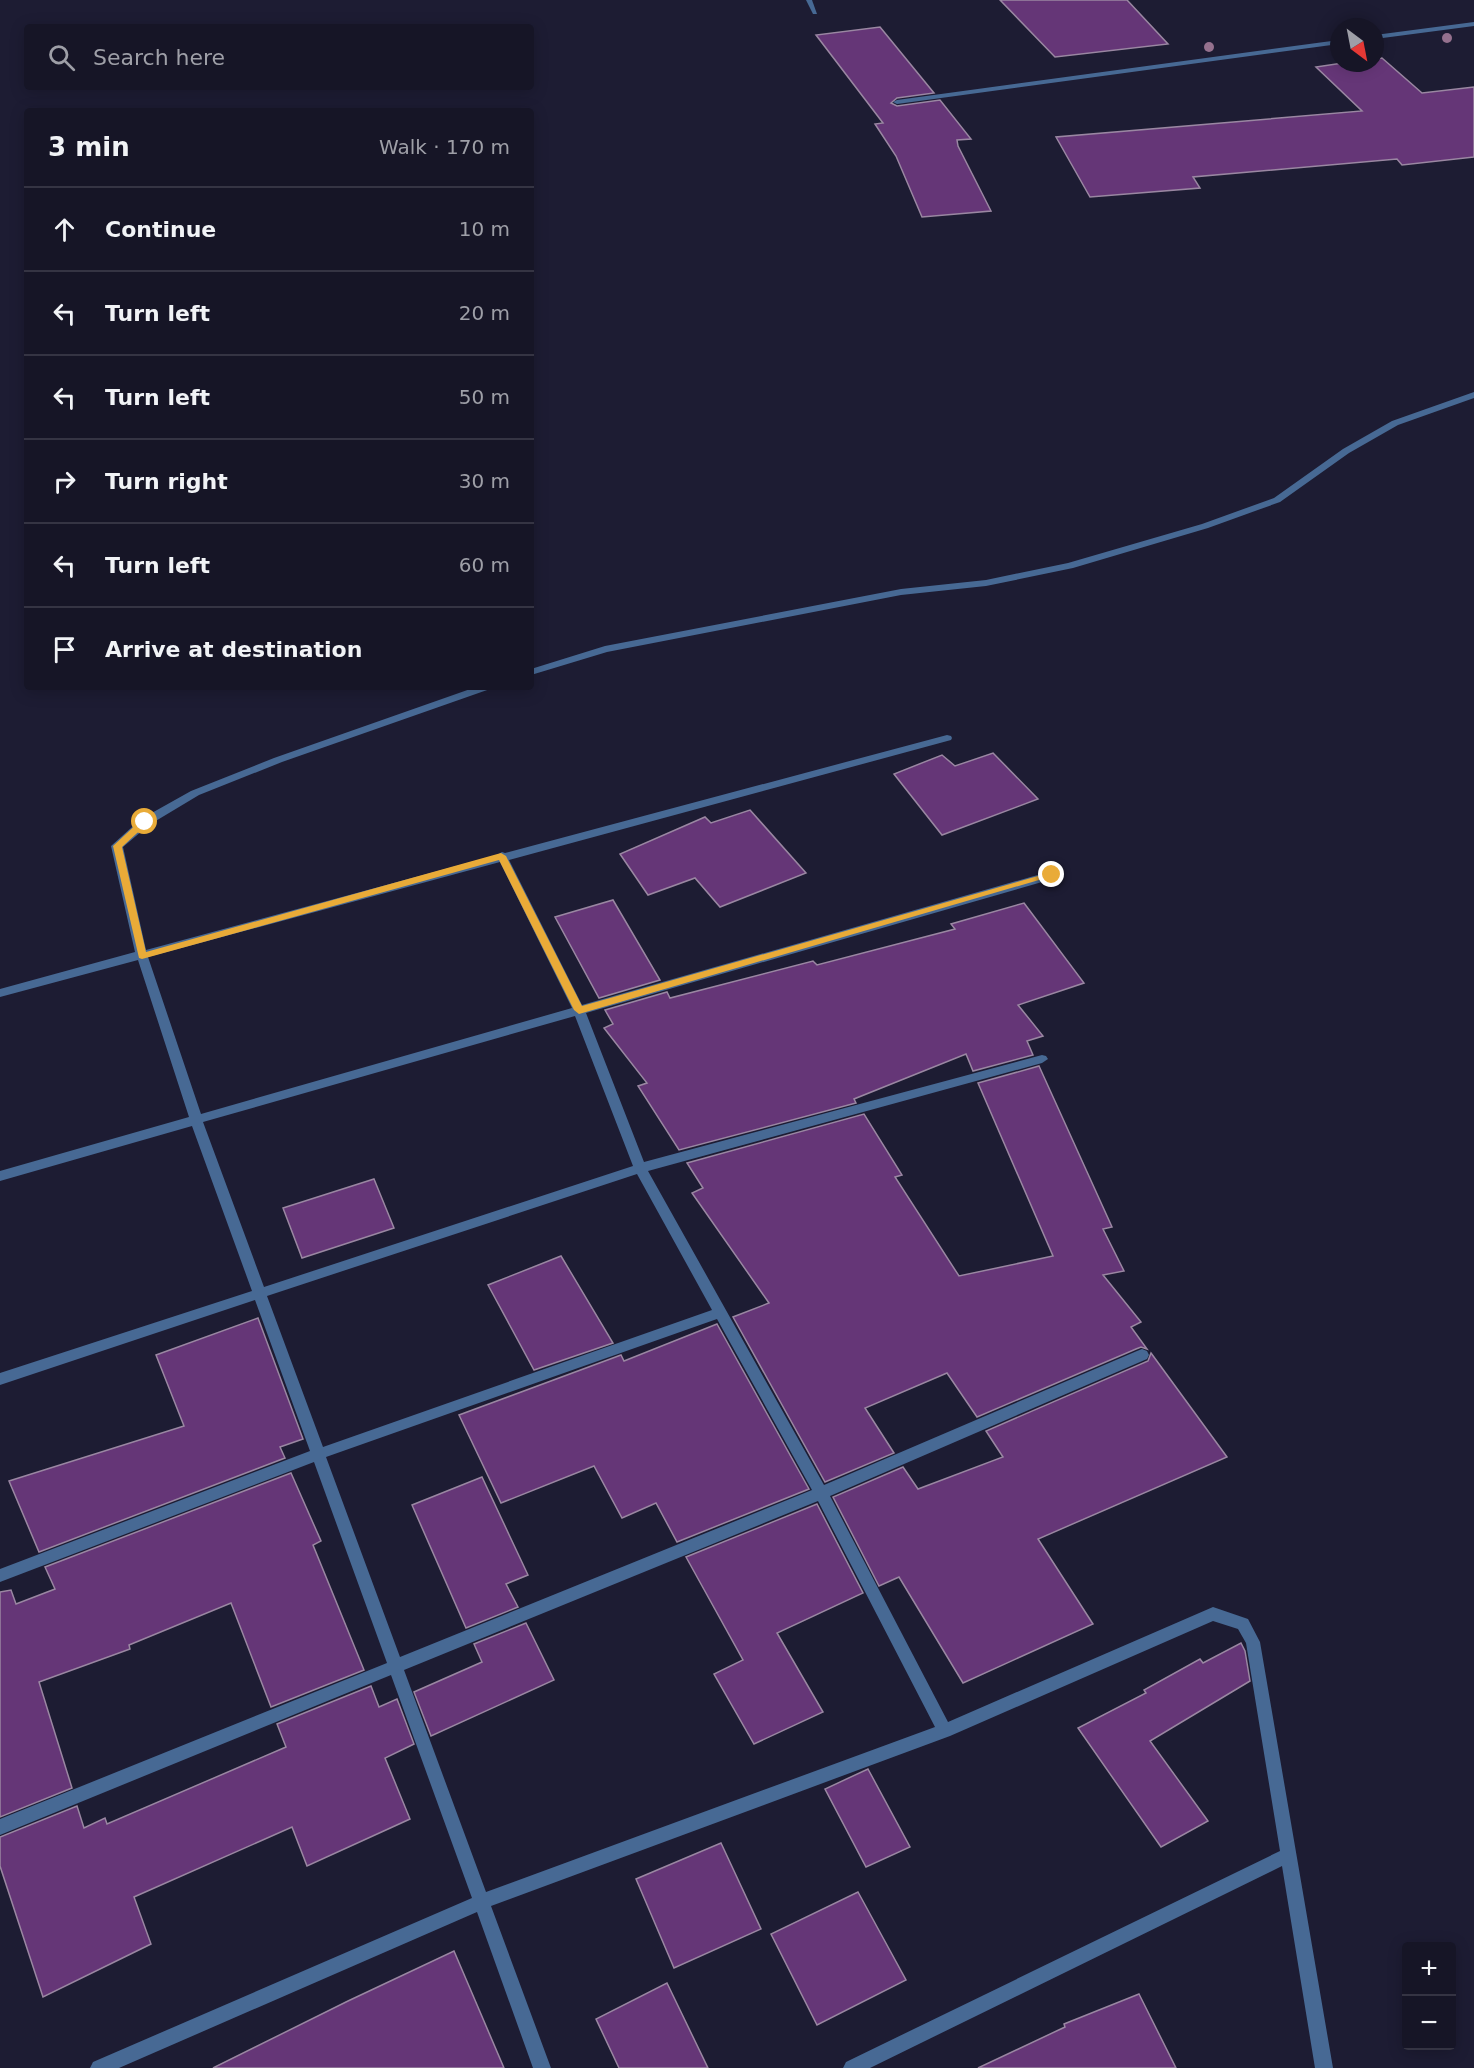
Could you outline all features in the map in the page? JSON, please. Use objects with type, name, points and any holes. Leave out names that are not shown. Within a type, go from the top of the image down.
[{"type":"street","points":[[809,0],[815,14]]},
{"type":"street","points":[[1384,36],[1474,24]]},
{"type":"street","points":[[897,102],[1330,43]]},
{"type":"street","points":[[534,671],[605,649],[901,592],[986,584],[1082,563],[1205,526],[1276,500],[1346,451],[1395,423],[1474,395]]},
{"type":"street","points":[[477,690],[267,764],[195,793],[145,822],[117,846],[142,956],[196,1119],[542,2068]]},
{"type":"street","points":[[0,993],[501,856],[948,738]]},
{"type":"street","points":[[501,856],[579,1010],[640,1168],[821,1493],[945,1731]]},
{"type":"street","points":[[0,1176],[1052,875]]},
{"type":"street","points":[[0,1379],[640,1168],[1042,1059]]},
{"type":"street","points":[[0,1576],[320,1454],[721,1312]]},
{"type":"street","points":[[0,1827],[821,1493],[1142,1355]]},
{"type":"street","points":[[99,2068],[480,1902],[945,1731],[1213,1614],[1243,1624],[1253,1642],[1324,2068]]},
{"type":"street","points":[[852,2068],[1288,1855]]},
{"type":"building","points":[[1000,0],[1127,0],[1168,44],[1055,57]]},
{"type":"building","points":[[880,27],[934,93],[897,98],[891,103],[897,106],[940,100],[971,139],[957,140],[958,146],[991,211],[922,217],[896,156],[875,124],[883,123],[816,35]]},
{"type":"building","points":[[1384,60],[1422,93],[1474,87],[1474,157],[1402,165],[1397,159],[1193,177],[1200,188],[1090,197],[1056,137],[1362,111],[1316,67],[1330,65],[1330,72],[1384,72]]},
{"type":"building","points":[[993,753],[1038,799],[942,835],[894,774],[942,755],[955,766]]},
{"type":"building","points":[[750,810],[806,873],[720,907],[695,878],[648,895],[620,854],[705,817],[711,823]]},
{"type":"building","points":[[613,900],[660,980],[599,998],[555,917]]},
{"type":"building","points":[[1024,903],[1084,983],[1018,1005],[1043,1036],[1027,1041],[1033,1055],[973,1071],[966,1054],[854,1099],[856,1103],[679,1150],[638,1086],[647,1083],[604,1028],[613,1024],[605,1010],[667,992],[670,998],[813,961],[817,965],[955,929],[951,924]]},
{"type":"building","points":[[1039,1066],[1112,1227],[1103,1229],[1124,1271],[1103,1275],[1141,1322],[1131,1327],[1147,1349],[1141,1347],[977,1417],[947,1373],[865,1408],[894,1453],[825,1482],[733,1317],[769,1303],[692,1193],[703,1188],[687,1163],[864,1114],[902,1175],[895,1177],[959,1276],[1053,1256],[978,1083]]},
{"type":"building","points":[[374,1179],[394,1228],[302,1258],[283,1208]]},
{"type":"building","points":[[561,1256],[613,1343],[534,1370],[488,1285]]},
{"type":"building","points":[[258,1318],[303,1439],[280,1447],[285,1458],[39,1552],[9,1481],[184,1426],[156,1355]]},
{"type":"building","points":[[717,1324],[809,1489],[677,1542],[656,1503],[622,1518],[594,1466],[501,1503],[459,1415],[621,1355],[624,1361]]},
{"type":"building","points":[[1151,1353],[1227,1457],[1038,1539],[1093,1624],[963,1683],[899,1577],[879,1586],[833,1497],[903,1467],[918,1489],[1003,1457],[986,1431],[1148,1361]]},
{"type":"building","points":[[291,1473],[321,1541],[313,1545],[364,1670],[271,1707],[231,1603],[129,1645],[130,1649],[39,1682],[72,1788],[0,1817],[0,1592],[11,1590],[16,1604],[55,1589],[45,1567]]},
{"type":"building","points":[[482,1477],[528,1575],[506,1584],[518,1607],[466,1628],[412,1505]]},
{"type":"building","points":[[817,1504],[863,1593],[777,1633],[823,1712],[754,1744],[714,1674],[743,1660],[686,1557]]},
{"type":"building","points":[[526,1623],[554,1680],[431,1736],[414,1692],[482,1662],[474,1644]]},
{"type":"building","points":[[1241,1643],[1245,1651],[1250,1681],[1150,1741],[1208,1821],[1161,1847],[1078,1728],[1146,1693],[1144,1690],[1200,1659],[1203,1663]]},
{"type":"building","points":[[371,1686],[379,1707],[397,1699],[414,1744],[385,1758],[410,1819],[307,1866],[292,1827],[134,1897],[151,1944],[43,1997],[0,1866],[0,1837],[77,1806],[84,1828],[105,1818],[107,1824],[286,1747],[277,1724]]},
{"type":"building","points":[[868,1769],[910,1847],[866,1867],[825,1789]]},
{"type":"building","points":[[721,1843],[761,1929],[674,1968],[636,1879]]},
{"type":"building","points":[[858,1892],[906,1980],[817,2025],[771,1934]]},
{"type":"building","points":[[454,1951],[504,2068],[213,2068],[348,2001]]},
{"type":"building","points":[[667,1983],[708,2068],[619,2068],[596,2019]]},
{"type":"building","points":[[1139,1994],[1176,2068],[978,2068],[1065,2027],[1064,2024]]},
{"type":"route","points":[[145,822],[117,846],[142,956],[501,856],[579,1010],[1052,875]]}]
